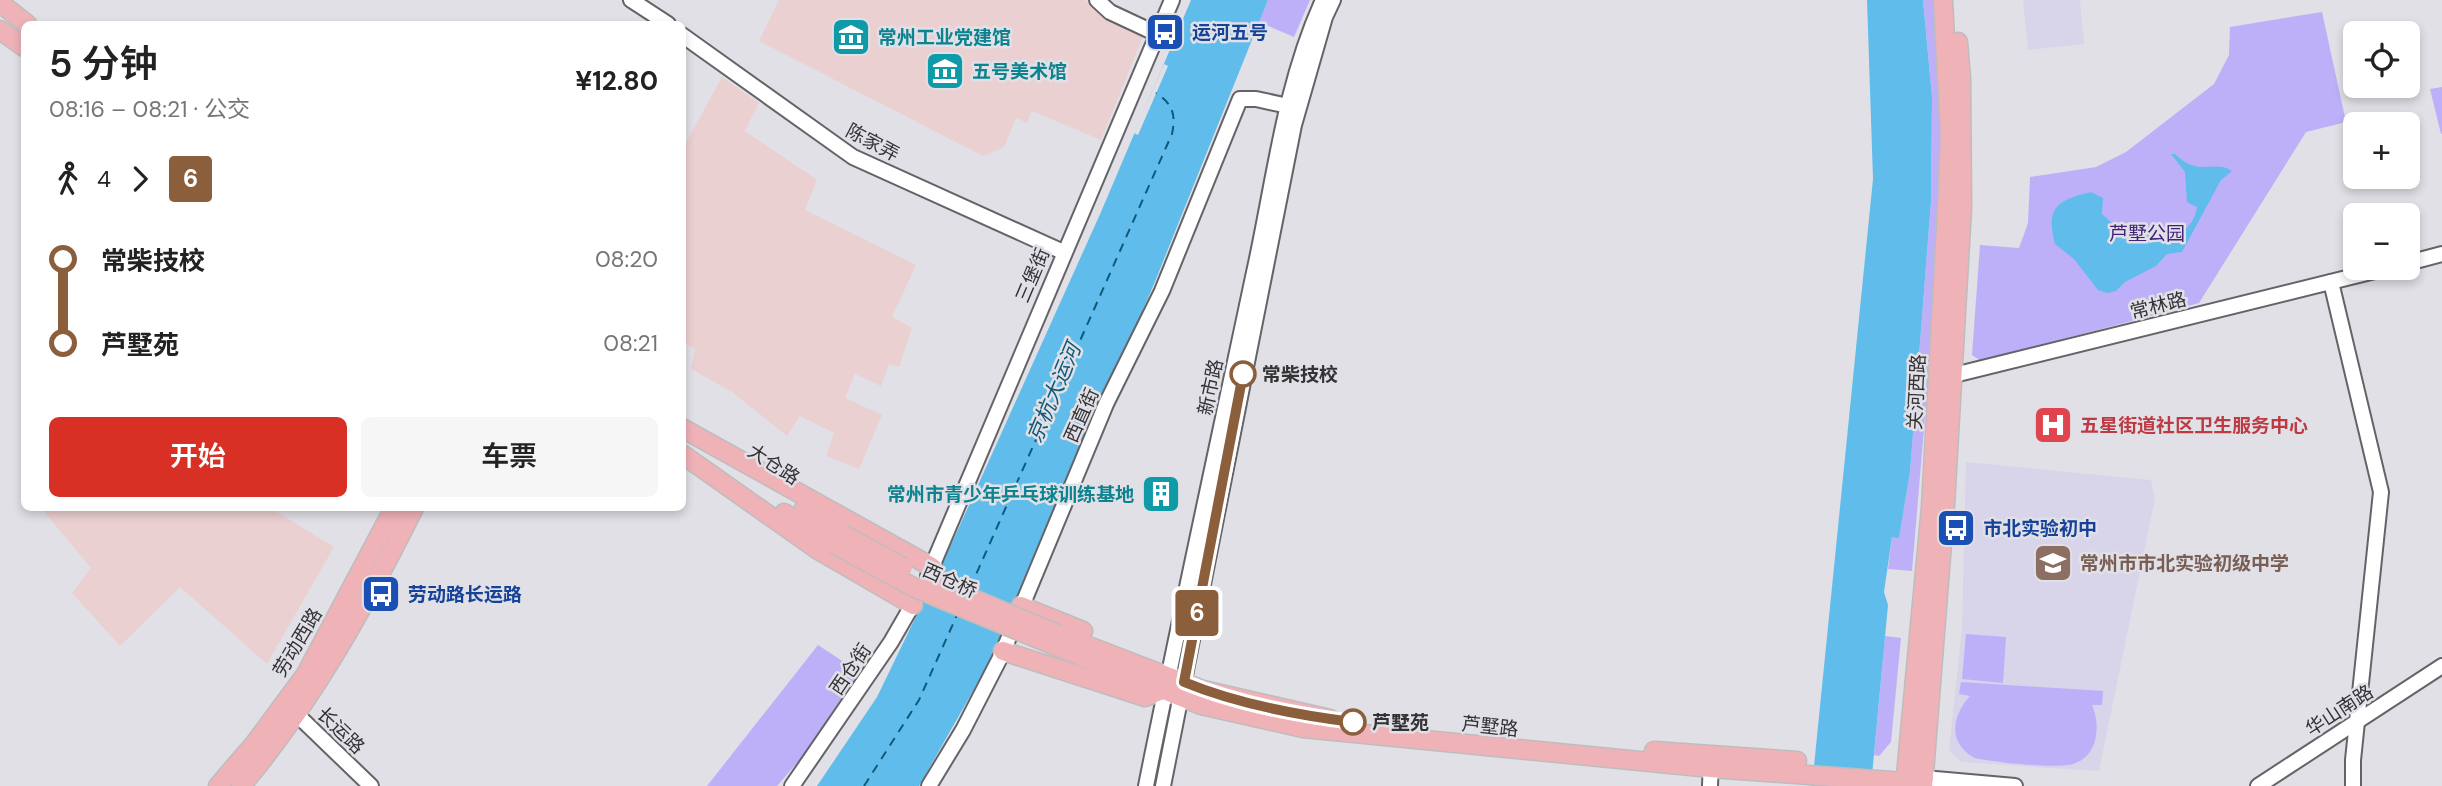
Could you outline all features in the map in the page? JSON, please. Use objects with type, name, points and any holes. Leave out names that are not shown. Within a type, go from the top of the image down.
[{"type":"main road","name":"关河西路","points":[[1943,0],[1950,134],[1945,377]]},
{"type":"main road","name":"关河西路","points":[[1913,780],[1931,508],[1962,208],[1961,78],[1953,0]]},
{"type":"main road","points":[[0,3],[23,21]]},
{"type":"main road","points":[[0,30],[21,45]]},
{"type":"main road","points":[[686,431],[932,567]]},
{"type":"main road","name":"大仓路","points":[[686,432],[838,539]]},
{"type":"main road","name":"大仓路","points":[[686,455],[838,539]]},
{"type":"main road","points":[[686,456],[818,550],[913,605]]},
{"type":"main road","name":"劳动西路","points":[[242,786],[290,709],[392,511]]},
{"type":"main road","name":"劳动西路","points":[[218,786],[256,743],[322,679],[412,511]]},
{"type":"main road","name":"西仓桥","points":[[838,539],[915,588],[1055,639]]},
{"type":"main road","points":[[1003,651],[1145,697],[1175,686],[1149,658],[1021,606]]},
{"type":"main road","name":"芦墅路","points":[[1055,639],[1175,686],[1203,690],[1311,717],[1526,741],[1711,770],[1812,768],[1874,773],[1913,780]]},
{"type":"street","points":[[631,0],[663,21]]},
{"type":"street","points":[[1097,0],[1110,12],[1157,34]]},
{"type":"street","name":"三堡街","points":[[932,567],[1171,0]]},
{"type":"street","name":"新市路","points":[[1163,786],[1175,686],[1288,106],[1323,0]]},
{"type":"street","name":"新市路","points":[[1146,786],[1175,686],[1294,125],[1325,17],[1333,0]]},
{"type":"street","name":"陈家弄","points":[[686,38],[853,157],[1063,252]]},
{"type":"street","name":"西直街","points":[[929,786],[963,730],[1003,651],[1106,404],[1162,291],[1240,99],[1256,99],[1288,106]]},
{"type":"street","points":[[2420,259],[2442,254]]},
{"type":"street","name":"常林路","points":[[1945,377],[2343,279]]},
{"type":"street","points":[[2330,282],[2381,492],[2357,721],[2353,786]]},
{"type":"street","name":"西仓街","points":[[792,786],[913,605],[932,567]]},
{"type":"street","name":"华山南路","points":[[2258,786],[2442,666]]},
{"type":"street","name":"长运路","points":[[290,709],[371,786]]},
{"type":"street","points":[[1913,780],[2015,786]]},
{"type":"shaded area","points":[[779,0],[1085,0],[1144,34],[1101,140],[1032,111],[1027,123],[1016,118],[1004,147],[983,156],[759,41]]},
{"type":"shaded area","points":[[2023,0],[2080,0],[2084,44],[2028,50]]},
{"type":"shaded area","points":[[722,77],[759,103],[745,131],[817,180],[805,210],[916,265],[892,317],[912,328],[899,367],[889,364],[881,386],[855,374],[845,398],[882,415],[859,469],[826,456],[834,433],[800,416],[787,436],[732,392],[691,369],[695,349],[686,344],[686,143]]},
{"type":"shaded area","name":"常州市市北实验初级中学","points":[[1966,462],[2151,480],[2155,498],[2099,771],[1961,762],[1949,750],[1962,628]]},
{"type":"shaded area","points":[[44,511],[278,511],[334,547],[267,664],[180,587],[120,646],[72,593],[91,568]]},
{"type":"green space","points":[[1268,0],[1310,0],[1294,37],[1259,22]]},
{"type":"green space","points":[[1923,0],[1936,0],[1943,138],[1935,298],[1912,571],[1888,569],[1892,537],[1899,537],[1910,472],[1931,201],[1932,97]]},
{"type":"green space","name":"芦墅公园","points":[[2322,12],[2344,112],[2343,123],[2306,132],[2199,303],[1981,361],[1972,355],[1980,245],[2019,248],[2028,223],[2030,177],[2096,167],[2126,152],[2214,84],[2229,55],[2230,27]]},
{"type":"green space","points":[[2442,87],[2442,134],[2441,134],[2430,89]]},
{"type":"green space","points":[[1966,634],[2006,637],[2003,683],[1962,679]]},
{"type":"green space","points":[[1885,636],[1901,638],[1891,742],[1879,756],[1874,755]]},
{"type":"green space","points":[[818,645],[859,672],[803,756],[777,786],[707,786]]},
{"type":"green space","points":[[1961,682],[2103,691],[2102,705],[2092,705],[2097,731],[2092,748],[2081,760],[2065,765],[2024,764],[1975,758],[1966,752],[1956,737],[1956,720],[1970,696],[1959,694]]},
{"type":"water","name":"京杭大运河","points":[[1191,0],[1268,0],[1154,284],[998,647],[919,786],[817,786],[877,697],[956,534],[1101,212]]},
{"type":"water","points":[[1867,0],[1923,0],[1932,97],[1931,201],[1910,472],[1899,538],[1892,537],[1884,592],[1888,605],[1871,786],[1812,786],[1873,179]]},
{"type":"water","points":[[2171,154],[2191,165],[2232,171],[2221,180],[2182,252],[2167,254],[2156,266],[2125,282],[2116,291],[2107,293],[2098,290],[2074,259],[2055,244],[2052,231],[2053,213],[2062,202],[2091,192],[2103,198],[2102,214],[2129,239],[2154,233],[2156,239],[2178,233],[2192,222],[2197,207],[2187,202],[2185,172]]},
{"type":"pier","points":[[1164,64],[1168,66],[1138,135],[1134,133]]},
{"type":"ferry route","points":[[970,588],[1172,134],[1172,110],[1156,93]]},
{"type":"ferry route","points":[[864,786],[919,700],[957,615]]},
{"type":"bus line","name":"6","points":[[1243,374],[1184,682],[1203,690],[1311,717],[1353,722]]},
{"type":"place","name":"运河五号","points":[[1165,32]]},
{"type":"place","name":"常州工业党建馆","points":[[851,37]]},
{"type":"place","name":"五号美术馆","points":[[945,71]]},
{"type":"place","name":"常柴技校","points":[[1243,374]]},
{"type":"place","name":"五星街道社区卫生服务中心","points":[[2053,425]]},
{"type":"place","name":"常州市青少年乒乓球训练基地","points":[[1161,494]]},
{"type":"place","name":"市北实验初中","points":[[1956,528]]},
{"type":"place","name":"常州市市北实验初级中学","points":[[2053,563]]},
{"type":"place","name":"劳动路长运路","points":[[381,594]]},
{"type":"place","name":"芦墅苑","points":[[1353,722]]}]
